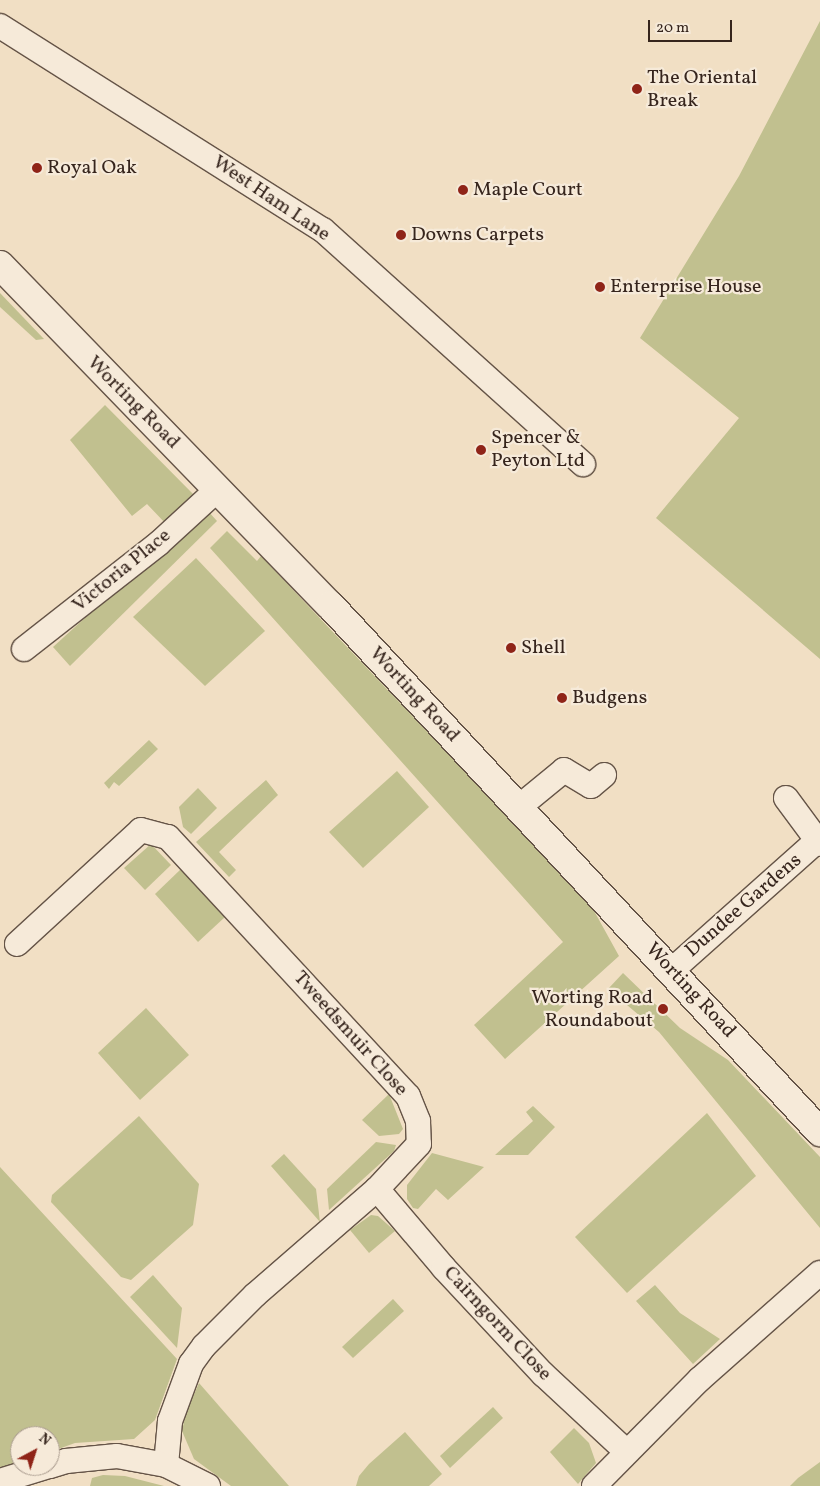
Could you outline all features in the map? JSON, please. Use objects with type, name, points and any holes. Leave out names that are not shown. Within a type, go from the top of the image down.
[{"type":"main road","name":"Worting Road","points":[[0,265],[519,807],[820,1132]]},
{"type":"street","name":"West Ham Lane","points":[[0,26],[323,230],[583,464]]},
{"type":"street","name":"Victoria Place","points":[[24,649],[158,544],[217,490]]},
{"type":"street","points":[[519,807],[564,770],[591,786],[604,775]]},
{"type":"street","name":"Dundee Gardens","points":[[670,971],[819,843],[786,798]]},
{"type":"street","name":"Tweedsmuir Close","points":[[16,944],[140,830],[168,837],[408,1096],[418,1121],[419,1144],[377,1189],[255,1295],[204,1346],[191,1364],[170,1421],[166,1465]]},
{"type":"street","name":"Cairngorm Close","points":[[377,1189],[444,1268],[543,1374],[626,1451]]},
{"type":"street","points":[[594,1486],[626,1451],[700,1378],[820,1273]]},
{"type":"street","points":[[60,1463],[117,1456],[166,1465],[208,1486]]},
{"type":"street","points":[[0,1481],[17,1476]]},
{"type":"shaded area","points":[[820,21],[820,659],[656,518],[739,418],[640,338],[739,176]]},
{"type":"shaded area","points":[[0,293],[44,339],[36,340],[0,307]]},
{"type":"shaded area","points":[[105,405],[194,495],[167,525],[147,504],[132,516],[70,440]]},
{"type":"shaded area","points":[[208,511],[217,521],[70,666],[53,647],[153,556]]},
{"type":"shaded area","points":[[227,531],[257,561],[261,556],[578,891],[593,909],[619,956],[505,1059],[474,1025],[563,942],[210,548]]},
{"type":"shaded area","points":[[196,558],[265,631],[205,686],[133,617]]},
{"type":"shaded area","points":[[149,740],[158,749],[119,786],[114,782],[109,789],[104,783]]},
{"type":"shaded area","points":[[397,771],[429,807],[363,868],[329,832]]},
{"type":"shaded area","points":[[266,780],[278,795],[219,852],[236,870],[229,877],[196,842]]},
{"type":"shaded area","points":[[198,788],[217,808],[191,834],[183,827],[179,807]]},
{"type":"shaded area","points":[[151,844],[171,865],[145,890],[124,868]]},
{"type":"shaded area","points":[[181,869],[225,917],[198,942],[155,894]]},
{"type":"shaded area","points":[[623,973],[680,1028],[728,1060],[820,1157],[820,1228],[659,1032],[608,989]]},
{"type":"shaded area","points":[[146,1008],[189,1055],[140,1100],[98,1053]]},
{"type":"shaded area","points":[[389,1094],[403,1129],[399,1134],[379,1136],[362,1120]]},
{"type":"shaded area","points":[[533,1106],[555,1127],[528,1155],[495,1155],[533,1121],[526,1112]]},
{"type":"shaded area","points":[[707,1113],[756,1176],[627,1293],[575,1237]]},
{"type":"shaded area","points":[[139,1116],[199,1184],[193,1225],[131,1280],[121,1277],[51,1202],[52,1195]]},
{"type":"shaded area","points":[[376,1142],[396,1145],[394,1151],[329,1210],[327,1189]]},
{"type":"shaded area","points":[[432,1153],[484,1167],[448,1200],[436,1189],[418,1209],[413,1208],[407,1199],[407,1185]]},
{"type":"shaded area","points":[[284,1154],[316,1189],[320,1222],[271,1166]]},
{"type":"shaded area","points":[[0,1167],[177,1359],[155,1420],[134,1439],[75,1443],[60,1448],[60,1426],[10,1426],[10,1466],[0,1469]]},
{"type":"shaded area","points":[[371,1215],[378,1216],[395,1231],[369,1253],[350,1230]]},
{"type":"shaded area","points":[[153,1275],[182,1308],[177,1348],[130,1297]]},
{"type":"shaded area","points":[[655,1285],[680,1313],[720,1339],[693,1364],[636,1301]]},
{"type":"shaded area","points":[[393,1299],[404,1311],[353,1358],[342,1347]]},
{"type":"shaded area","points":[[199,1383],[289,1486],[231,1486],[194,1459],[182,1431],[186,1412]]},
{"type":"shaded area","points":[[493,1407],[503,1418],[450,1468],[440,1456]]},
{"type":"shaded area","points":[[574,1428],[589,1443],[596,1463],[578,1484],[550,1452]]},
{"type":"shaded area","points":[[405,1432],[442,1474],[429,1486],[356,1486],[359,1476],[369,1464]]},
{"type":"shaded area","points":[[820,1462],[820,1486],[790,1486],[798,1478]]},
{"type":"shaded area","points":[[103,1475],[125,1476],[164,1486],[90,1486],[92,1478]]},
{"type":"place","name":"The Oriental Break","points":[[637,89]]},
{"type":"place","name":"Royal Oak","points":[[37,168]]},
{"type":"place","name":"Maple Court","points":[[463,190]]},
{"type":"place","name":"Downs Carpets","points":[[401,235]]},
{"type":"place","name":"Enterprise House","points":[[600,287]]},
{"type":"place","name":"Spencer & Peyton Ltd","points":[[481,450]]},
{"type":"place","name":"Shell","points":[[511,648]]},
{"type":"place","name":"Budgens","points":[[562,698]]},
{"type":"place","name":"Worting Road Roundabout","points":[[663,1009]]}]
